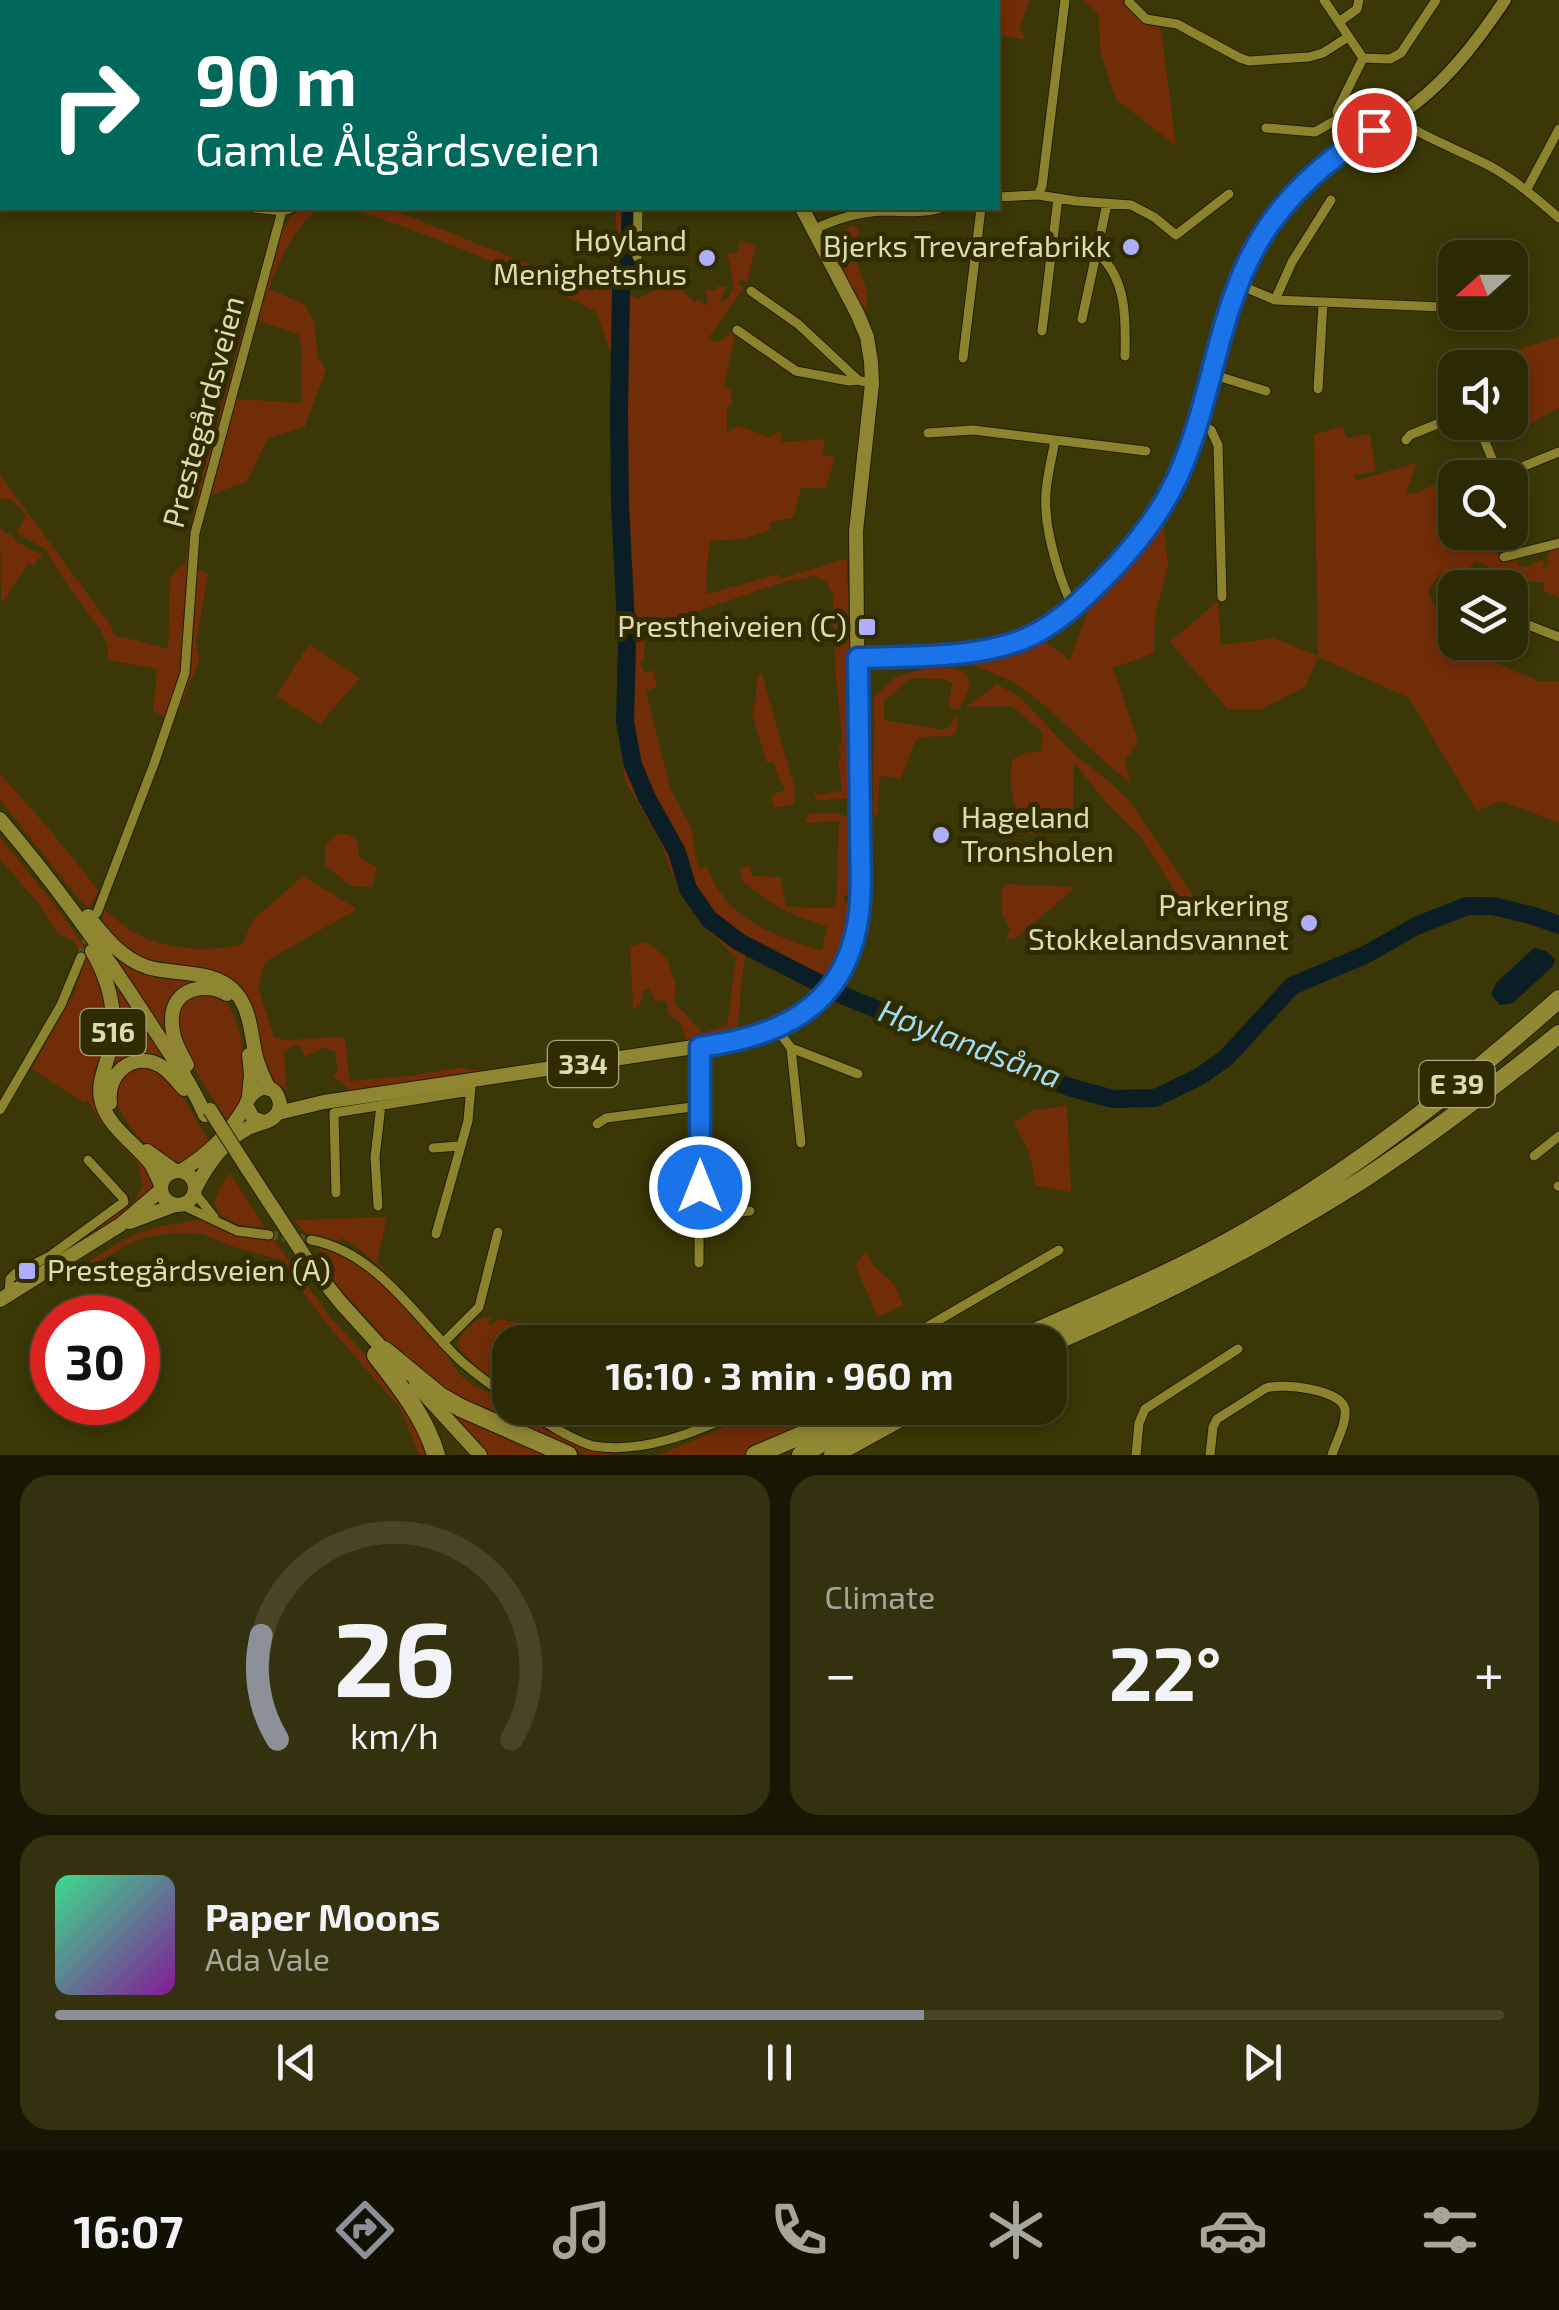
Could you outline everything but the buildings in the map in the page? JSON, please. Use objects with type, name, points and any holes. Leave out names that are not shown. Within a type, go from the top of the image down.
[{"type":"highway","name":"E 39","points":[[1356,1172],[1559,999]]},
{"type":"highway","name":"E 39","points":[[1067,1336],[1168,1290],[1478,1097],[1559,1034]]},
{"type":"highway","name":"E 39","points":[[1052,1325],[1337,1184]]},
{"type":"highway","points":[[380,1352],[431,1436],[436,1455]]},
{"type":"highway","name":"516","points":[[380,1352],[440,1396],[568,1455]]},
{"type":"highway","points":[[755,1455],[825,1425]]},
{"type":"highway","points":[[801,1455],[852,1425]]},
{"type":"highway","points":[[833,1455],[889,1425]]},
{"type":"highway","points":[[859,1455],[899,1425]]},
{"type":"main road","name":"334","points":[[120,1225],[191,1200],[203,1172],[227,1144],[245,1129],[274,1118],[278,1112],[324,1102],[471,1086],[734,1042],[776,1029],[808,1010],[831,987],[852,948],[860,907],[856,532],[870,350],[863,326],[803,210]]},
{"type":"main road","name":"516","points":[[0,818],[46,874],[128,990],[308,1263],[469,1455]]},
{"type":"main road","name":"516","points":[[46,874],[66,888],[122,954],[146,966],[214,978],[232,988],[245,1007],[258,1063],[272,1091]]},
{"type":"main road","name":"516","points":[[46,874],[53,896],[90,948],[109,989],[113,1031],[100,1083],[102,1103],[111,1120],[150,1162],[161,1188]]},
{"type":"main road","name":"516","points":[[205,1109],[173,1033],[172,1009],[195,988],[216,988],[235,1002],[250,1057],[248,1101]]},
{"type":"main road","name":"516","points":[[178,1171],[150,1153],[119,1120],[108,1091],[112,1080],[127,1064],[149,1061],[170,1073],[205,1109]]},
{"type":"main road","name":"334","points":[[5,1297],[120,1225],[161,1188],[165,1178],[213,1149],[260,1088],[324,1102]]},
{"type":"main road","points":[[272,1091],[279,1100],[278,1112]]},
{"type":"main road","points":[[248,1101],[250,1115],[264,1122]]},
{"type":"main road","points":[[178,1171],[188,1174],[195,1190]]},
{"type":"main road","points":[[161,1188],[163,1197],[178,1206]]},
{"type":"main road","name":"516","points":[[380,1352],[480,1455]]},
{"type":"street","points":[[1038,195],[1064,0]]},
{"type":"street","points":[[1324,0],[1363,58]]},
{"type":"street","points":[[1339,22],[1357,9],[1358,0]]},
{"type":"street","points":[[1363,58],[1390,58],[1401,53],[1436,0]]},
{"type":"street","points":[[858,658],[973,652],[999,646],[1046,628],[1074,608],[1157,516],[1180,473],[1238,284],[1256,246],[1281,208],[1314,173],[1416,103],[1441,80],[1505,0]]},
{"type":"street","points":[[1129,2],[1146,19],[1177,24],[1249,61],[1309,57],[1324,53],[1348,37]]},
{"type":"street","points":[[1353,143],[1337,111],[1363,58]]},
{"type":"street","points":[[1394,116],[1528,189],[1559,218]]},
{"type":"street","points":[[1266,128],[1315,132],[1338,119]]},
{"type":"street","points":[[1528,189],[1559,129]]},
{"type":"street","points":[[1000,197],[1038,195],[1130,205],[1154,217],[1176,236],[1228,194]]},
{"type":"street","points":[[1042,331],[1058,198]]},
{"type":"street","points":[[1275,300],[1292,262],[1331,200]]},
{"type":"street","points":[[1082,319],[1106,204]]},
{"type":"street","name":"Prestegårdsveien","points":[[97,913],[185,672],[196,533],[287,210]]},
{"type":"street","points":[[637,257],[638,210]]},
{"type":"street","points":[[813,230],[858,214],[930,210]]},
{"type":"street","points":[[962,358],[981,210]]},
{"type":"street","points":[[1096,252],[1110,266],[1121,292],[1125,356]]},
{"type":"street","points":[[1238,284],[1275,300],[1438,307]]},
{"type":"street","points":[[751,290],[811,334],[865,382]]},
{"type":"street","points":[[1318,389],[1323,302]]},
{"type":"street","points":[[737,330],[796,371],[865,382]]},
{"type":"street","points":[[1211,374],[1266,391]]},
{"type":"street","points":[[1197,423],[1211,430],[1218,445],[1222,597]]},
{"type":"street","points":[[1406,440],[1438,424]]},
{"type":"street","points":[[928,433],[973,430],[1146,451]]},
{"type":"street","points":[[1055,440],[1046,511],[1060,576],[1074,608]]},
{"type":"street","points":[[1528,464],[1559,452]]},
{"type":"street","points":[[1504,556],[1559,543]]},
{"type":"street","points":[[1528,625],[1559,637]]},
{"type":"street","points":[[0,1110],[62,1005],[82,957]]},
{"type":"street","points":[[776,1029],[792,1048],[858,1074]]},
{"type":"street","points":[[698,1263],[700,1047]]},
{"type":"street","points":[[792,1048],[801,1143]]},
{"type":"street","points":[[336,1193],[334,1113],[471,1086],[468,1121],[436,1234]]},
{"type":"street","points":[[378,1206],[375,1157],[381,1105]]},
{"type":"street","points":[[597,1124],[606,1118],[700,1106]]},
{"type":"street","points":[[1534,1156],[1559,1136]]},
{"type":"street","points":[[433,1148],[459,1146]]},
{"type":"street","points":[[5,1297],[16,1272],[50,1256],[124,1202],[88,1160]]},
{"type":"street","points":[[195,1190],[216,1220]]},
{"type":"street","points":[[178,1206],[237,1231],[269,1235]]},
{"type":"street","points":[[700,1217],[750,1211]]},
{"type":"street","points":[[443,1342],[479,1307],[498,1232]]},
{"type":"street","points":[[311,1240],[339,1248],[382,1276],[443,1342],[492,1385]]},
{"type":"street","points":[[930,1325],[1059,1250]]},
{"type":"street","points":[[1136,1455],[1139,1423],[1146,1409],[1238,1349]]},
{"type":"street","points":[[1210,1455],[1217,1419],[1275,1386],[1329,1394],[1340,1400],[1344,1417],[1332,1455]]},
{"type":"street","points":[[553,1425],[593,1446],[624,1452],[668,1443],[710,1425]]},
{"type":"shaded area","points":[[1000,0],[1030,0],[1019,27],[1026,40],[1000,35]]},
{"type":"shaded area","points":[[1083,0],[1130,0],[1161,29],[1176,146],[1116,99],[1100,51],[1099,15]]},
{"type":"shaded area","points":[[316,210],[288,245],[269,289],[304,304],[314,321],[318,357],[326,369],[305,427],[268,438],[247,481],[209,496],[236,399],[301,403],[302,350],[298,334],[261,322],[258,316],[282,231],[297,213]]},
{"type":"shaded area","points":[[353,210],[393,210],[594,290],[609,283],[615,263],[614,210],[632,210],[633,253],[625,291],[637,299],[674,281],[695,303],[696,299],[708,306],[706,290],[727,287],[720,301],[723,302],[734,285],[727,254],[738,253],[739,240],[756,245],[747,282],[740,280],[744,288],[707,340],[720,341],[733,331],[735,336],[724,386],[730,390],[733,402],[727,407],[727,432],[737,425],[769,437],[781,431],[782,442],[825,439],[823,455],[835,457],[826,488],[801,488],[793,518],[771,522],[770,530],[742,539],[710,541],[707,594],[778,574],[780,579],[847,561],[853,794],[848,799],[817,800],[813,791],[820,795],[842,790],[833,596],[827,582],[814,576],[784,582],[645,629],[644,659],[640,662],[644,673],[653,670],[657,687],[646,691],[671,790],[692,829],[698,868],[707,867],[715,884],[738,912],[769,931],[822,951],[827,926],[772,903],[742,881],[740,868],[750,866],[752,876],[781,877],[786,907],[836,908],[839,821],[804,823],[810,814],[828,813],[844,816],[853,823],[848,895],[844,895],[844,902],[848,903],[848,936],[834,970],[809,998],[808,985],[751,953],[746,955],[736,1034],[687,1043],[681,1024],[668,1013],[667,1002],[655,1000],[649,989],[643,991],[640,1006],[633,1009],[630,946],[647,942],[667,958],[676,986],[674,1002],[703,1033],[727,1025],[736,958],[698,920],[623,777],[626,758],[614,361],[596,312],[474,254]]},
{"type":"shaded area","points":[[852,226],[857,228],[858,247],[844,248],[846,239],[840,237],[834,251],[856,253],[866,287],[865,309],[860,308],[830,252],[834,239]]},
{"type":"shaded area","points":[[275,228],[189,567],[208,576],[196,640],[199,661],[180,708],[169,707],[166,717],[153,711],[157,669],[107,660],[108,647],[101,631],[46,550],[16,532],[25,514],[11,501],[0,500],[0,475],[112,632],[118,637],[168,649],[170,578],[185,565],[198,489]]},
{"type":"shaded area","points":[[1559,336],[1559,408],[1528,425],[1528,350],[1518,350]]},
{"type":"shaded area","points":[[1343,426],[1347,438],[1370,434],[1376,471],[1354,475],[1355,481],[1416,463],[1406,494],[1438,483],[1438,550],[1477,550],[1479,554],[1493,550],[1503,560],[1514,558],[1520,567],[1543,559],[1547,567],[1548,548],[1559,546],[1559,597],[1544,591],[1544,582],[1528,582],[1528,570],[1497,570],[1476,561],[1467,570],[1438,570],[1428,591],[1438,616],[1438,660],[1490,660],[1539,681],[1559,681],[1559,823],[1501,801],[1477,811],[1409,698],[1318,657],[1305,687],[1260,710],[1228,709],[1170,642],[1218,601],[1221,645],[1274,638],[1318,656],[1314,435]]},
{"type":"shaded area","points":[[1163,519],[1168,566],[1155,615],[1154,653],[1113,668],[1138,742],[1125,760],[1131,783],[1025,690],[961,661],[1015,649],[1041,638],[1070,660],[1093,596]]},
{"type":"shaded area","points":[[0,526],[19,544],[43,554],[33,566],[29,563],[1,603]]},
{"type":"shaded area","points":[[309,644],[360,678],[320,724],[276,696]]},
{"type":"shaded area","points":[[928,667],[965,674],[969,688],[960,709],[953,710],[949,705],[952,683],[944,679],[910,678],[884,702],[884,720],[943,730],[951,726],[954,716],[958,717],[957,731],[951,736],[920,737],[901,779],[880,776],[877,816],[873,814],[874,696],[896,677]]},
{"type":"shaded area","points":[[762,674],[796,792],[793,805],[774,808],[771,799],[784,790],[784,785],[773,761],[767,763],[752,714],[757,676]]},
{"type":"shaded area","points":[[997,684],[1020,697],[1075,755],[1131,803],[1195,898],[1184,905],[1140,836],[1074,762],[1073,831],[1016,834],[1012,760],[1024,753],[1041,751],[1043,733],[1012,706],[966,707]]},
{"type":"shaded area","points":[[0,774],[99,891],[89,907],[0,800]]},
{"type":"shaded area","points":[[338,834],[348,834],[358,841],[359,858],[377,867],[372,887],[351,886],[325,865],[325,845]]},
{"type":"shaded area","points":[[0,837],[72,929],[96,967],[105,992],[107,1025],[95,1085],[150,1170],[153,1182],[140,1204],[61,1254],[133,1203],[143,1186],[138,1164],[100,1121],[87,1099],[84,1103],[32,1069],[75,990],[85,960],[73,940],[58,934],[40,905],[0,859]]},
{"type":"shaded area","points":[[303,876],[357,909],[265,962],[258,987],[274,1037],[345,1037],[350,1081],[462,1067],[510,1069],[352,1092],[332,1075],[338,1071],[335,1052],[324,1047],[305,1057],[300,1045],[284,1053],[287,1090],[267,1074],[252,1010],[234,983],[207,972],[141,958],[117,943],[102,924],[104,909],[133,932],[162,944],[202,949],[242,945],[253,920]]},
{"type":"shaded area","points":[[1007,884],[1076,887],[1015,939],[1006,940],[1010,929],[1002,914],[1002,888]]},
{"type":"shaded area","points":[[111,952],[204,982],[191,984],[168,1037]]},
{"type":"shaded area","points":[[112,979],[167,1063],[157,1060],[110,1075]]},
{"type":"shaded area","points":[[204,992],[225,1000],[242,1045],[246,1084],[230,1124],[190,1060],[177,1024],[179,1008],[189,997]]},
{"type":"shaded area","points":[[132,1066],[157,1069],[182,1095],[212,1147],[176,1162],[144,1142],[125,1119],[115,1095],[118,1083]]},
{"type":"shaded area","points":[[1067,1106],[1071,1192],[1036,1186],[1029,1152],[1014,1123],[1033,1110]]},
{"type":"shaded area","points":[[230,1173],[265,1228],[239,1225],[219,1214],[214,1203]]},
{"type":"shaded area","points":[[387,1217],[377,1262],[398,1281],[341,1238],[339,1241],[306,1233],[294,1220]]},
{"type":"shaded area","points":[[202,1218],[236,1233],[273,1239],[332,1319],[408,1406],[430,1455],[419,1455],[400,1408],[325,1322],[280,1260],[203,1234],[172,1233],[128,1244],[74,1277],[75,1281],[64,1278],[136,1235]]},
{"type":"shaded area","points":[[317,1246],[346,1256],[386,1287],[420,1322],[459,1374],[492,1393],[492,1415],[460,1401],[408,1364],[338,1286],[322,1263],[326,1261]]},
{"type":"shaded area","points":[[866,1251],[873,1265],[894,1284],[903,1305],[878,1317],[855,1265]]},
{"type":"shaded area","points":[[492,1318],[488,1323],[492,1326],[492,1378],[457,1346],[460,1337],[476,1321]]},
{"type":"shaded area","points":[[498,1319],[532,1325],[493,1325]]},
{"type":"shaded area","points":[[439,1399],[558,1455],[487,1455]]},
{"type":"shaded area","points":[[516,1425],[538,1425],[613,1455],[586,1455]]},
{"type":"shaded area","points":[[729,1425],[815,1425],[742,1455],[659,1455]]},
{"type":"water","points":[[1534,948],[1555,959],[1553,966],[1513,1003],[1500,1005],[1491,995],[1496,983]]},
{"type":"waterway","name":"Høylandsåna","points":[[631,210],[629,260],[621,288],[619,411],[627,644],[625,722],[633,765],[647,798],[677,852],[688,889],[709,919],[739,942],[844,996],[1069,1087],[1113,1099],[1155,1098],[1199,1077],[1226,1058],[1292,986],[1365,955],[1416,926],[1467,906],[1493,906],[1559,925]]},
{"type":"tunnel","points":[[81,957],[90,931]]},
{"type":"tunnel","points":[[269,1235],[311,1240]]},
{"type":"place","name":"Bjerks Trevarefabrikk","points":[[1131,247]]},
{"type":"place","name":"Høyland Menighetshus","points":[[707,258]]},
{"type":"place","name":"Prestheiveien (C)","points":[[867,627]]},
{"type":"place","name":"Hageland Tronsholen","points":[[941,835]]},
{"type":"place","name":"Parkering Stokkelandsvannet","points":[[1309,923]]},
{"type":"place","name":"Prestegårdsveien (A)","points":[[27,1271]]},
{"type":"route","points":[[700,1187],[700,1047],[748,1039],[788,1024],[828,992],[852,948],[860,907],[858,658],[973,652],[1024,639],[1074,608],[1110,572],[1157,516],[1180,473],[1225,320],[1256,246],[1281,208],[1314,173],[1374,130]]}]
